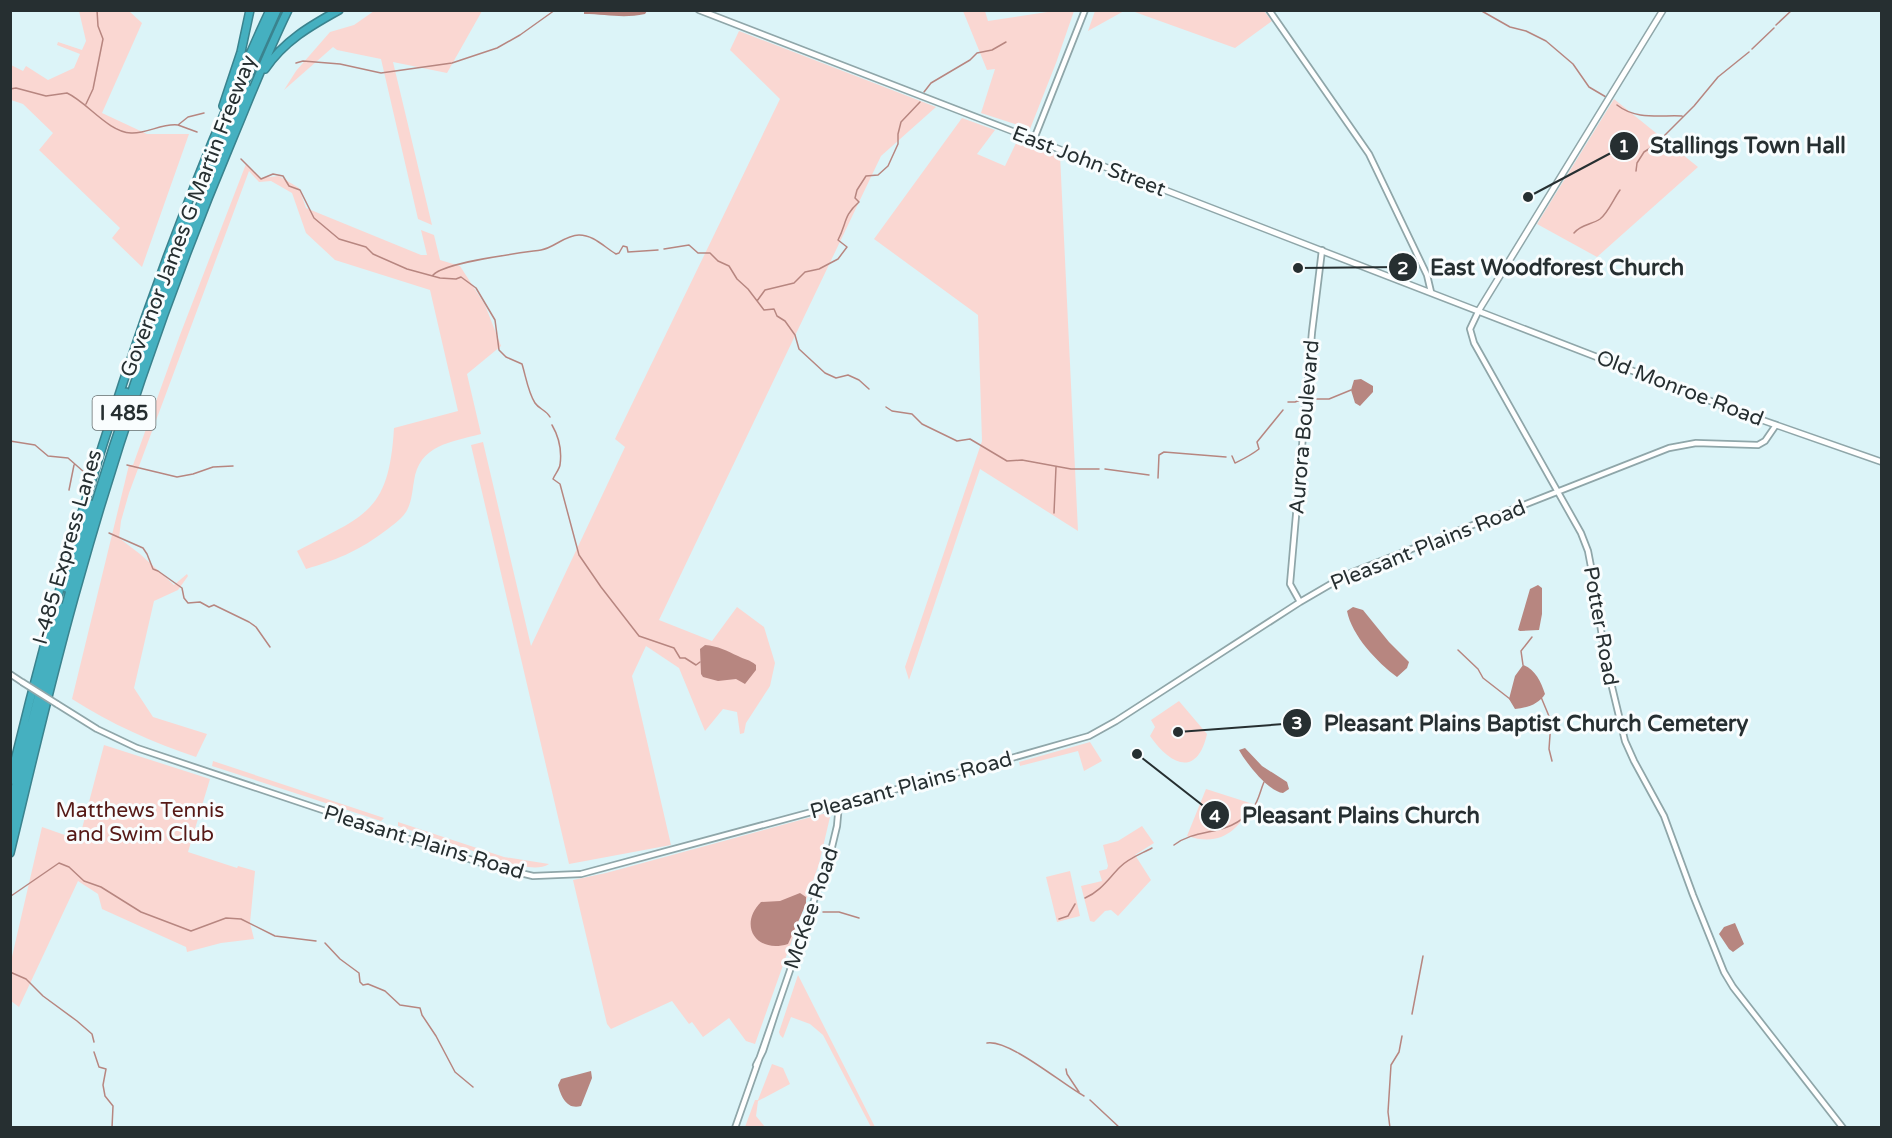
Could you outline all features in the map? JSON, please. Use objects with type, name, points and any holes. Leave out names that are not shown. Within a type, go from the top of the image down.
[{"type":"highway","points":[[213,142],[214,131],[241,52],[250,10]]},
{"type":"highway","name":"Governor James G Martin Freeway","points":[[10,782],[56,600],[105,437],[150,305],[213,142],[270,10]]},
{"type":"highway","name":"I-485 Express Lanes","points":[[10,808],[76,552],[122,406],[168,273],[210,166],[277,10]]},
{"type":"highway","name":"Governor James G Martin Freeway","points":[[10,853],[53,675],[99,512],[149,355],[209,195],[286,10]]},
{"type":"highway","name":"I-485 Express Lanes","points":[[10,831],[84,542],[148,341],[202,199],[286,10]]},
{"type":"highway","points":[[251,95],[274,56],[306,28],[339,10]]},
{"type":"highway","points":[[36,724],[53,675]]},
{"type":"main road","name":"East John Street","points":[[699,10],[1479,310]]},
{"type":"main road","points":[[1479,310],[1663,10]]},
{"type":"main road","name":"Old Monroe Road","points":[[1479,310],[1776,425],[1881,462]]},
{"type":"street","points":[[1034,139],[1085,10]]},
{"type":"street","points":[[1269,10],[1375,165],[1427,275],[1431,292]]},
{"type":"street","name":"Aurora Boulevard","points":[[1300,602],[1292,589],[1290,580],[1312,332],[1322,250]]},
{"type":"street","name":"Potter Road","points":[[1479,310],[1472,322],[1470,335],[1573,517],[1588,551],[1606,662],[1625,741],[1664,816],[1717,956],[1733,987],[1843,1128]]},
{"type":"street","name":"Pleasant Plains Road","points":[[10,674],[98,729],[137,748],[487,865],[522,874],[558,876],[592,871],[1089,736],[1110,725],[1334,581],[1370,564],[1669,448],[1696,443],[1760,444],[1765,441],[1776,425]]},
{"type":"street","name":"McKee Road","points":[[735,1128],[831,851],[839,804]]},
{"type":"green space","points":[[1095,10],[1124,11],[1088,31]]},
{"type":"green space","points":[[79,11],[129,11],[142,23],[102,113],[147,134],[189,134],[142,267],[112,238],[120,228],[39,150],[53,133],[23,104],[11,100],[11,65],[23,71],[26,66],[48,80],[74,68],[80,54],[57,45],[58,42],[82,50],[86,41]]},
{"type":"green space","points":[[374,11],[482,11],[447,73],[393,62],[432,225],[418,219],[381,59],[337,50],[333,47],[284,90],[296,71],[330,32],[354,25]]},
{"type":"green space","points":[[963,11],[985,11],[988,21],[1054,11],[1074,11],[1030,129],[981,113],[995,69],[987,70]]},
{"type":"green space","points":[[1132,11],[1264,11],[1272,21],[1235,48]]},
{"type":"green space","points":[[739,31],[936,107],[881,156],[659,620],[712,641],[737,607],[764,627],[775,663],[770,686],[746,723],[744,733],[740,734],[737,712],[723,709],[705,731],[679,668],[646,646],[632,676],[671,845],[569,864],[471,445],[483,442],[531,646],[625,447],[615,439],[780,99],[730,50]]},
{"type":"green space","points":[[1614,99],[1698,167],[1597,257],[1537,224]]},
{"type":"green space","points":[[962,118],[995,130],[977,154],[1005,166],[1018,139],[1060,155],[1078,531],[980,469],[909,680],[905,667],[982,441],[978,315],[874,239]]},
{"type":"green space","points":[[246,164],[261,178],[279,176],[299,188],[306,208],[421,255],[427,255],[421,230],[434,235],[440,260],[460,266],[485,305],[501,346],[467,374],[481,434],[448,443],[429,452],[417,469],[411,501],[406,512],[391,526],[354,551],[306,569],[297,551],[356,519],[379,495],[391,456],[394,428],[458,411],[430,290],[335,260],[306,233],[292,193],[271,181],[259,182],[249,171],[129,493],[119,538],[174,585],[187,574],[188,576],[178,590],[154,601],[134,688],[153,717],[207,734],[196,757],[132,732],[72,699],[129,465],[133,465]]},
{"type":"green space","points":[[1179,701],[1207,734],[1197,757],[1190,762],[1174,760],[1150,736],[1155,727],[1151,720]]},
{"type":"green space","points":[[1090,742],[1102,761],[1084,771],[1078,751],[1020,766],[1019,762]]},
{"type":"green space","name":"Matthews Tennis and Swim Club","points":[[104,745],[210,779],[188,852],[237,868],[238,866],[255,871],[250,923],[254,939],[221,943],[187,952],[186,947],[102,909],[98,894],[78,881],[19,1007],[11,1001],[11,961],[42,827],[79,840]]},
{"type":"green space","points":[[213,761],[384,818],[381,821],[212,766]]},
{"type":"green space","points":[[1206,789],[1253,804],[1234,829],[1219,838],[1199,839],[1187,836]]},
{"type":"green space","points":[[826,813],[830,817],[819,864],[755,1044],[746,1041],[729,1018],[703,1037],[692,1022],[689,1024],[672,1001],[611,1029],[607,1024],[573,880]]},
{"type":"green space","points":[[398,822],[504,857],[549,864],[535,868],[509,863],[398,826]]},
{"type":"green space","points":[[1142,826],[1154,843],[1135,855],[1151,880],[1118,916],[1111,910],[1105,911],[1094,922],[1090,921],[1081,886],[1102,881],[1099,871],[1107,869],[1108,866],[1103,845],[1118,841]]},
{"type":"green space","points":[[1070,871],[1080,916],[1057,922],[1046,877]]},
{"type":"green space","points":[[798,975],[875,1127],[871,1127],[823,1035],[810,1024],[791,1017],[783,1038],[780,1035],[779,1032]]},
{"type":"green space","points":[[772,1064],[783,1068],[790,1084],[758,1101],[756,1116],[765,1127],[745,1127],[755,1100],[758,1100]]},
{"type":"shaded area","points":[[584,10],[647,11],[645,14],[621,16],[584,14]]},
{"type":"shaded area","points":[[1361,379],[1373,386],[1373,392],[1360,406],[1355,403],[1351,390],[1354,380]]},
{"type":"shaded area","points":[[1538,585],[1542,588],[1542,614],[1539,630],[1520,631],[1518,630],[1530,589]]},
{"type":"shaded area","points":[[1353,607],[1363,610],[1409,662],[1407,668],[1397,677],[1381,664],[1354,630],[1347,611]]},
{"type":"shaded area","points":[[705,645],[714,646],[749,661],[756,665],[756,670],[745,684],[736,679],[718,681],[703,677],[700,649]]},
{"type":"shaded area","points":[[1523,665],[1534,673],[1545,694],[1532,705],[1515,709],[1509,699],[1515,676]]},
{"type":"shaded area","points":[[1245,748],[1262,766],[1287,782],[1289,789],[1283,793],[1271,788],[1252,769],[1239,750]]},
{"type":"shaded area","points":[[800,893],[806,897],[806,904],[788,944],[767,945],[759,941],[751,928],[751,920],[761,902],[780,901]]},
{"type":"shaded area","points":[[1735,923],[1744,944],[1733,952],[1719,934],[1724,927]]},
{"type":"shaded area","points":[[591,1071],[592,1078],[581,1106],[568,1104],[559,1090],[558,1085],[561,1079]]},
{"type":"waterway","points":[[86,104],[93,89],[103,39],[98,26],[97,10]]},
{"type":"waterway","points":[[296,63],[303,61],[340,64],[381,73],[452,63],[497,48],[555,10]]},
{"type":"waterway","points":[[1480,10],[1510,27],[1526,31],[1546,41],[1573,64],[1589,87],[1606,97]]},
{"type":"waterway","points":[[1776,25],[1792,10]]},
{"type":"waterway","points":[[1752,49],[1774,28]]},
{"type":"waterway","points":[[924,92],[931,83],[970,60],[977,53],[992,50],[1006,42]]},
{"type":"waterway","points":[[1636,171],[1637,163],[1644,152],[1655,145],[1694,106],[1718,77],[1749,52]]},
{"type":"waterway","points":[[10,89],[16,88],[46,96],[67,93],[114,128],[131,133],[178,125],[188,117],[204,113]]},
{"type":"waterway","points":[[757,301],[765,290],[794,283],[805,272],[819,269],[838,259],[847,247],[838,240],[848,216],[859,202],[855,198],[857,190],[866,176],[878,175],[888,166],[898,144],[901,122],[920,102]]},
{"type":"waterway","points":[[1617,105],[1640,115],[1682,116]]},
{"type":"waterway","points":[[178,125],[197,132]]},
{"type":"waterway","points":[[241,159],[261,179],[273,174],[283,176],[289,186],[300,190],[314,218],[339,239],[366,247],[373,254],[407,269],[440,278],[461,277],[476,288],[495,320],[499,350],[506,357],[522,364],[533,399],[550,417]]},
{"type":"waterway","points":[[1574,233],[1603,216],[1620,190]]},
{"type":"waterway","points":[[433,275],[440,270],[467,262],[546,249],[564,239],[579,235],[599,242],[616,254],[623,246],[627,247],[628,252],[658,250]]},
{"type":"waterway","points":[[664,249],[689,245],[698,253],[710,253],[718,261],[729,266],[737,279],[764,310],[774,309],[777,316],[785,321],[795,335],[799,349],[825,373],[836,378],[848,375],[859,380],[869,389]]},
{"type":"waterway","points":[[1310,399],[1329,399],[1351,390]]},
{"type":"waterway","points":[[1288,402],[1303,399]]},
{"type":"waterway","points":[[886,407],[892,411],[912,414],[922,424],[957,441],[970,439],[1007,461],[1022,460],[1071,469],[1099,469]]},
{"type":"waterway","points":[[1232,456],[1235,463],[1259,449],[1257,442],[1283,410]]},
{"type":"waterway","points":[[552,425],[561,455],[559,467],[553,479],[560,484],[579,555],[639,636],[674,648],[680,658],[685,658],[696,665],[700,662]]},
{"type":"waterway","points":[[10,441],[35,445],[48,456],[68,458],[84,472]]},
{"type":"waterway","points":[[1158,478],[1159,455],[1164,452],[1226,457]]},
{"type":"waterway","points":[[69,490],[74,465]]},
{"type":"waterway","points":[[127,465],[177,477],[213,467],[233,466]]},
{"type":"waterway","points":[[1054,513],[1056,467]]},
{"type":"waterway","points":[[1105,469],[1149,475]]},
{"type":"waterway","points":[[109,533],[143,548],[153,569],[182,588],[184,598],[188,603],[200,602],[209,607],[214,605],[249,622],[256,627],[270,647]]},
{"type":"waterway","points":[[1523,665],[1521,651],[1532,637]]},
{"type":"waterway","points":[[1458,650],[1478,669],[1483,678],[1510,699]]},
{"type":"waterway","points":[[1541,697],[1551,721],[1549,749],[1552,761]]},
{"type":"waterway","points":[[1174,845],[1194,835],[1234,824],[1253,808],[1264,782]]},
{"type":"waterway","points":[[1085,898],[1100,888],[1124,864],[1152,848]]},
{"type":"waterway","points":[[11,896],[59,863],[69,867],[84,881],[101,887],[141,912],[191,931],[226,918],[241,919],[275,936],[316,941]]},
{"type":"waterway","points":[[1059,919],[1068,916],[1075,904]]},
{"type":"waterway","points":[[823,912],[839,912],[859,918]]},
{"type":"waterway","points":[[325,943],[340,959],[359,973],[360,982],[363,985],[368,984],[385,991],[400,1005],[420,1008],[455,1072],[473,1087]]},
{"type":"waterway","points":[[1412,1014],[1423,956]]},
{"type":"waterway","points":[[10,972],[26,979],[43,996],[77,1021],[92,1034],[94,1042]]},
{"type":"waterway","points":[[1390,1128],[1388,1112],[1391,1065],[1399,1052],[1402,1036]]},
{"type":"waterway","points":[[987,1043],[997,1044],[1022,1055],[1084,1096]]},
{"type":"waterway","points":[[94,1052],[99,1067],[106,1069],[103,1085],[105,1096],[113,1106],[112,1128]]},
{"type":"waterway","points":[[1066,1069],[1079,1092]]},
{"type":"waterway","points":[[1090,1100],[1120,1128]]},
{"type":"place","name":"Stallings Town Hall","points":[[1528,197]]},
{"type":"place","name":"East Woodforest Church","points":[[1298,268]]},
{"type":"place","name":"Pleasant Plains Baptist Church Cemetery","points":[[1178,732]]},
{"type":"place","name":"Pleasant Plains Church","points":[[1137,754]]}]
